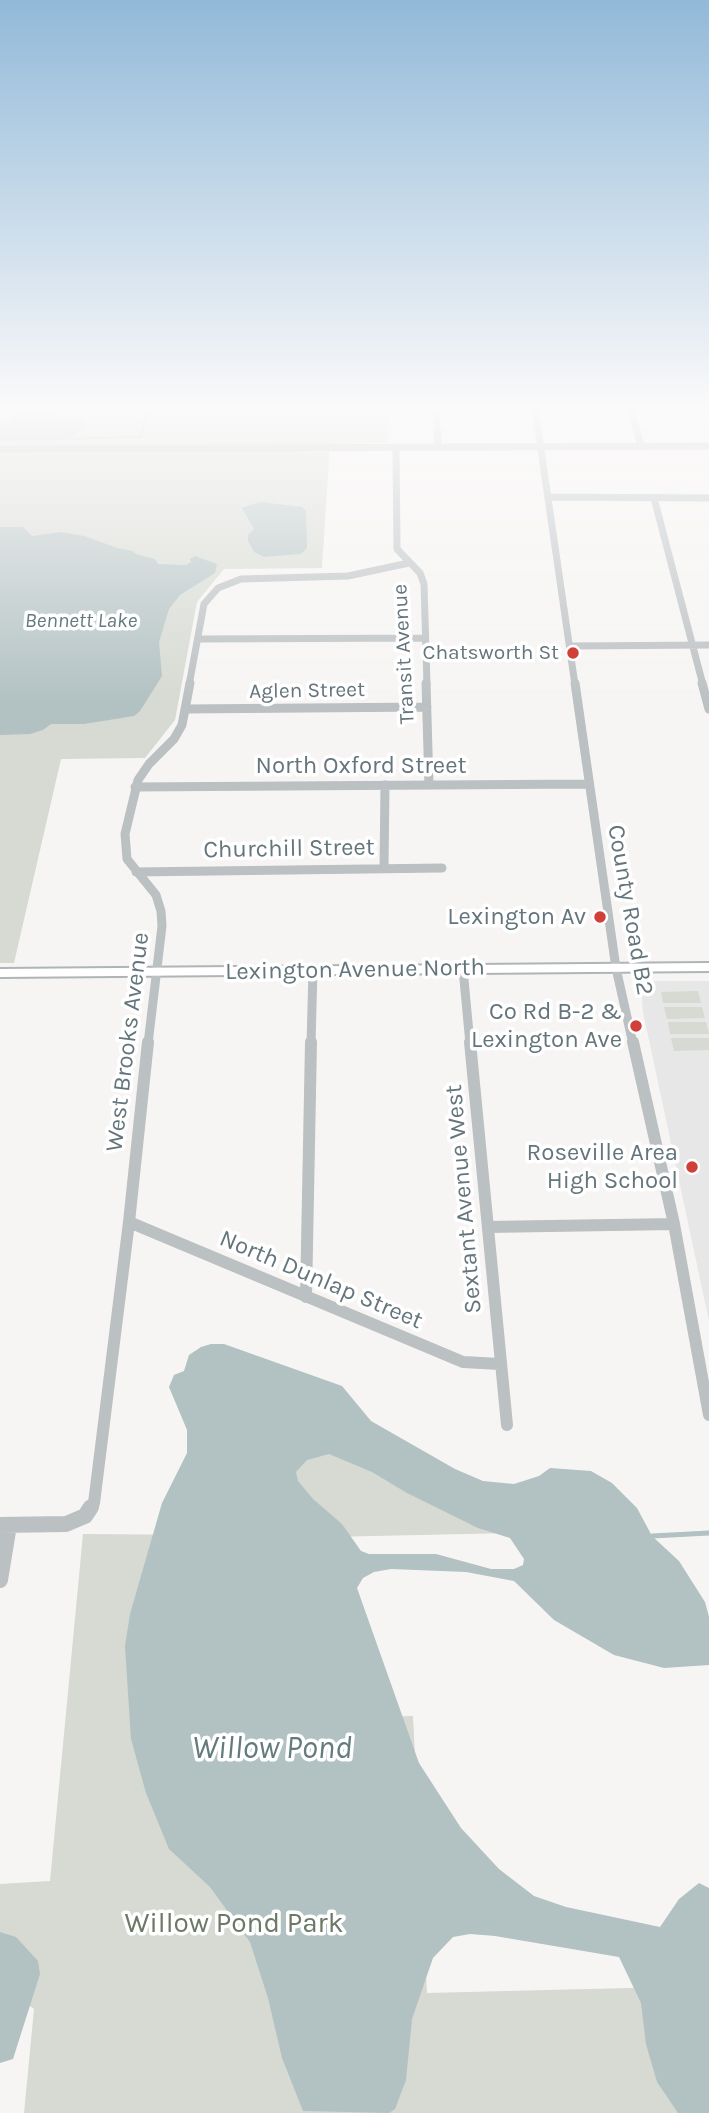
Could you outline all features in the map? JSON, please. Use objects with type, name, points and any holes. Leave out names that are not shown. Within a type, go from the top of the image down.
[{"type":"main road","name":"Lexington Avenue North","points":[[0,973],[709,967]]},
{"type":"street","name":"Transit Avenue","points":[[396,507],[396,544],[399,554],[423,578],[429,785]]},
{"type":"street","name":"County Road B2","points":[[549,507],[615,968],[674,1224],[709,1415]]},
{"type":"street","points":[[656,507],[709,709]]},
{"type":"street","name":"West Brooks Avenue","points":[[4,1525],[66,1524],[85,1516],[94,1503],[162,926],[162,911],[156,895],[130,864],[124,844],[135,787],[149,764],[178,733],[186,709],[204,604],[218,588],[232,582],[263,577],[348,576],[409,563]]},
{"type":"street","points":[[198,639],[425,638]]},
{"type":"street","points":[[570,646],[709,645]]},
{"type":"street","name":"Aglen Street","points":[[186,709],[427,707]]},
{"type":"street","name":"North Oxford Street","points":[[135,787],[587,784]]},
{"type":"street","points":[[384,868],[385,785]]},
{"type":"street","name":"Churchill Street","points":[[136,872],[442,868]]},
{"type":"street","name":"Sextant Avenue West","points":[[463,969],[507,1424]]},
{"type":"street","points":[[306,1297],[313,970]]},
{"type":"street","name":"North Dunlap Street","points":[[129,1222],[463,1362],[500,1364]]},
{"type":"street","points":[[488,1227],[674,1224]]},
{"type":"street","points":[[0,1580],[4,1525]]},
{"type":"shaded area","name":"Roseville Area High School","points":[[651,981],[709,981],[709,1321],[643,1012],[641,986]]},
{"type":"green space","points":[[0,507],[326,507],[322,568],[224,569],[197,602],[175,720],[145,758],[61,759],[14,963],[0,963]]},
{"type":"green space","points":[[698,991],[701,1003],[663,1003],[661,992]]},
{"type":"green space","points":[[664,1007],[702,1007],[705,1018],[667,1019]]},
{"type":"green space","points":[[668,1022],[706,1022],[709,1034],[670,1034]]},
{"type":"green space","points":[[671,1038],[709,1038],[709,1050],[674,1051]]},
{"type":"green space","name":"Willow Pond Park","points":[[222,1399],[512,1533],[329,1537],[332,1718],[413,1716],[427,1993],[709,1986],[709,2113],[24,2113],[34,2009],[0,1985],[0,1884],[50,1881],[83,1534],[210,1535]]},
{"type":"water","points":[[302,507],[306,511],[307,548],[301,554],[264,557],[254,552],[248,535],[254,529],[242,508]]},
{"type":"water","name":"Bennett Lake","points":[[0,527],[23,527],[32,536],[60,532],[85,536],[155,559],[158,564],[186,565],[195,556],[217,564],[215,573],[180,595],[169,609],[159,642],[162,676],[134,716],[84,724],[51,724],[30,734],[0,735]]},
{"type":"water","name":"Willow Pond","points":[[224,1344],[342,1386],[371,1421],[455,1469],[483,1481],[514,1484],[539,1476],[550,1468],[591,1471],[612,1483],[637,1508],[652,1536],[679,1561],[705,1602],[709,1617],[709,1665],[664,1668],[614,1655],[554,1620],[514,1581],[466,1572],[391,1569],[374,1572],[363,1578],[357,1588],[419,1763],[461,1828],[499,1869],[534,1896],[566,1907],[660,1927],[679,1899],[699,1883],[709,1888],[709,2113],[678,2113],[657,2082],[646,2044],[641,2003],[619,1957],[470,1934],[453,1937],[433,1958],[412,2019],[406,2080],[395,2109],[389,2113],[303,2111],[282,2058],[268,1998],[250,1942],[210,1887],[169,1849],[146,1793],[131,1739],[125,1646],[130,1614],[162,1503],[187,1453],[187,1430],[169,1387],[174,1375],[184,1371],[189,1355],[201,1347]],"holes":[[[329,1454],[372,1472],[407,1493],[478,1528],[510,1538],[524,1559],[523,1565],[514,1569],[491,1569],[436,1554],[369,1554],[361,1551],[342,1524],[313,1499],[298,1481],[296,1472],[307,1460]]]},
{"type":"water","points":[[0,1932],[16,1937],[38,1961],[40,1974],[13,2059],[0,2063]]},
{"type":"waterway","points":[[652,1536],[709,1533]]},
{"type":"place","name":"Chatsworth St","points":[[573,653]]},
{"type":"place","name":"Lexington Av","points":[[600,917]]},
{"type":"place","name":"Co Rd B-2 & Lexington Ave","points":[[636,1026]]},
{"type":"place","name":"Roseville Area High School","points":[[692,1167]]}]
